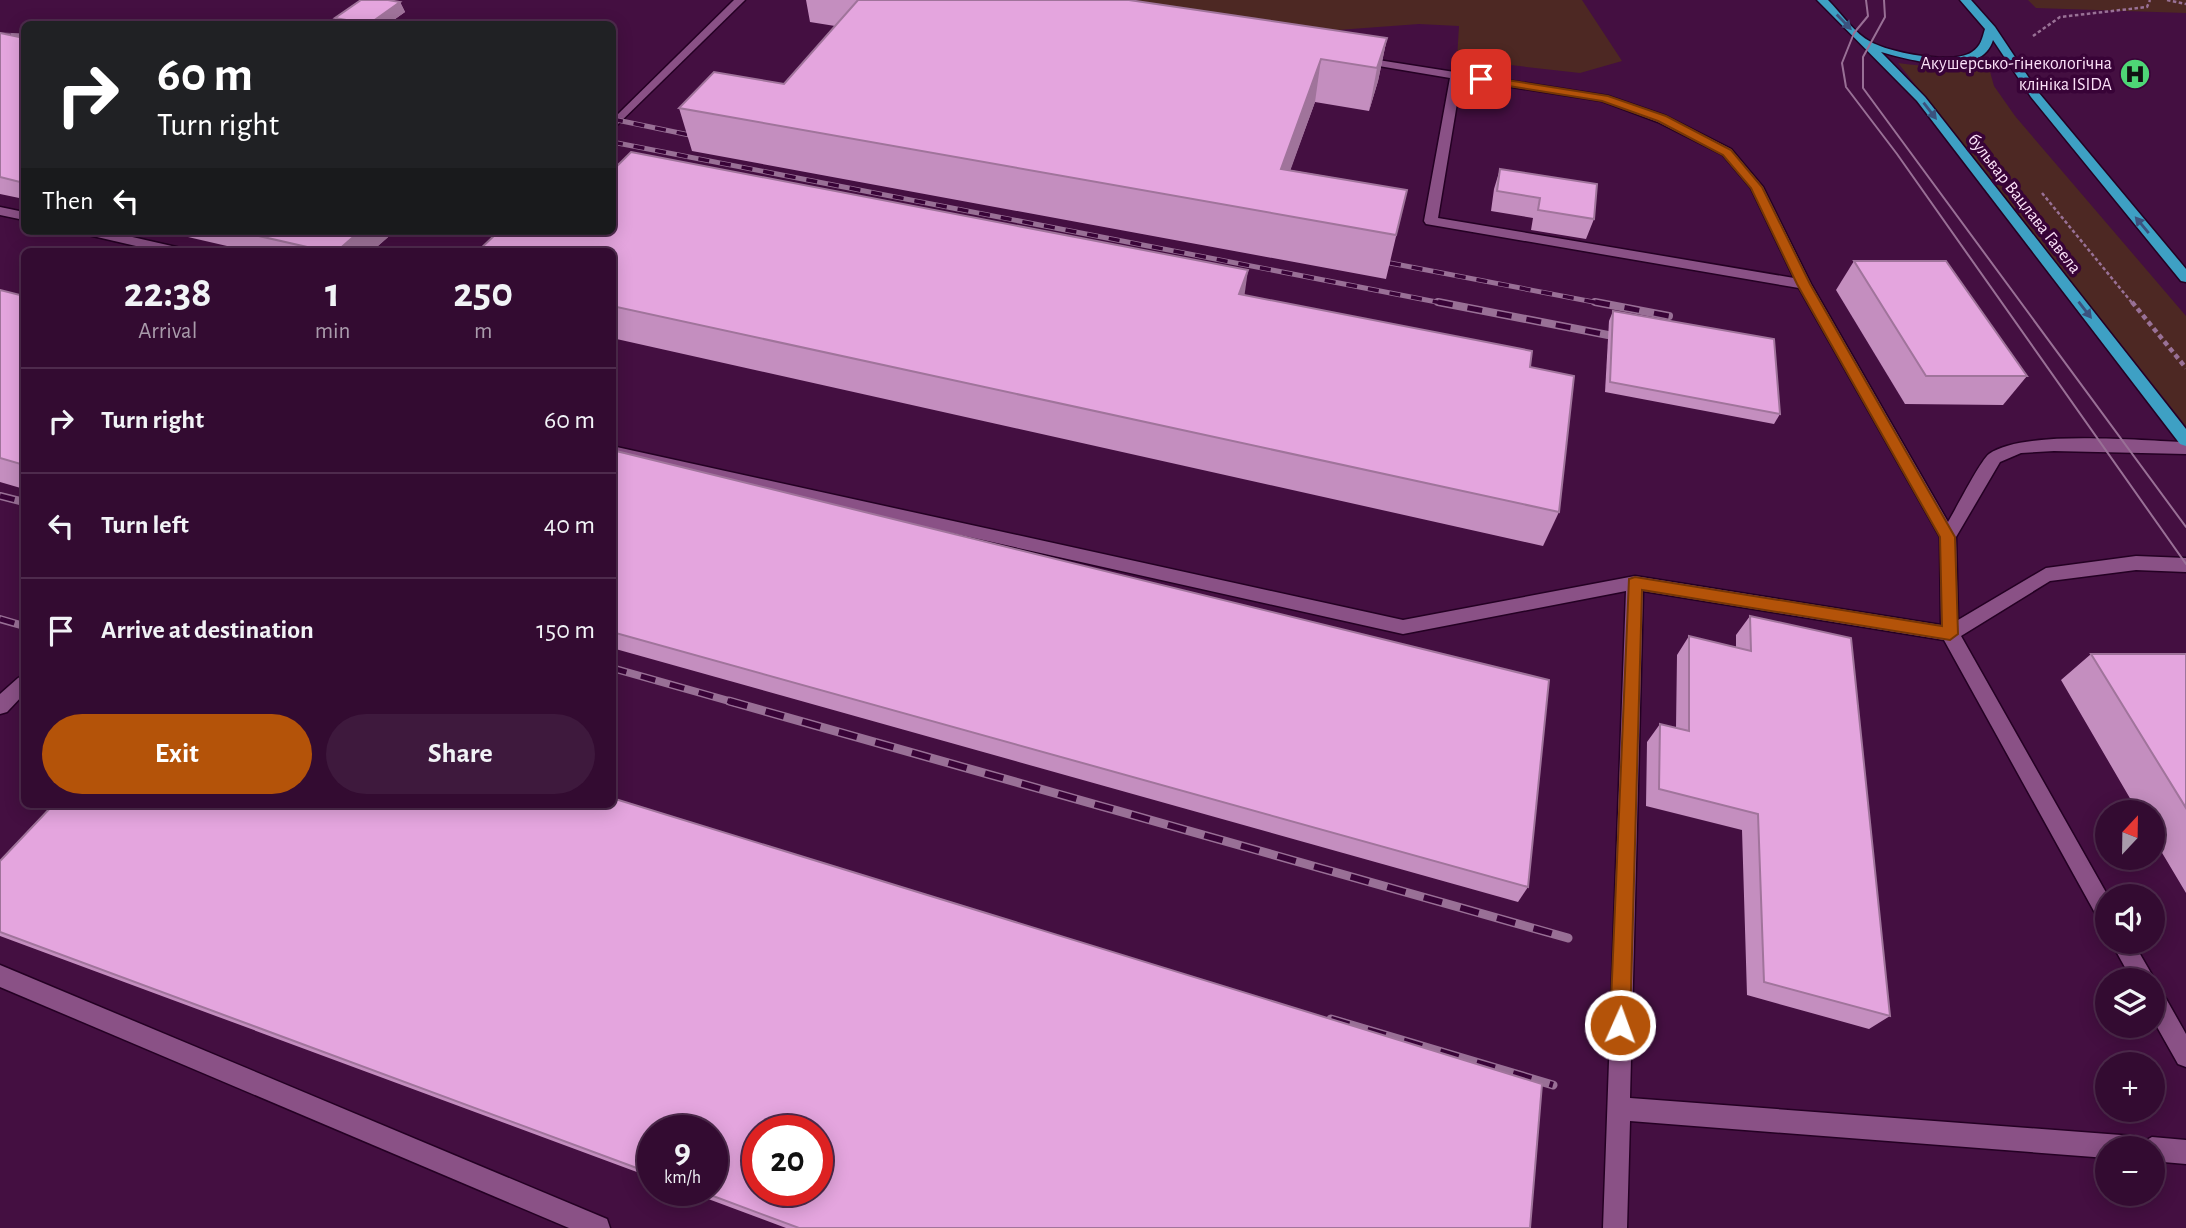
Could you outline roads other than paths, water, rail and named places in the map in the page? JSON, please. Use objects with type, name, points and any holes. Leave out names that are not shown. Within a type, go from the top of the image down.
[{"type":"main road","name":"бульвар Вацлава Гавела","points":[[1822,0],[1921,99],[2186,440]]},
{"type":"main road","points":[[1965,0],[1991,29],[2035,95],[2186,278]]},
{"type":"main road","points":[[1866,44],[1918,58],[1960,60],[1983,50],[1990,38],[1991,29]]},
{"type":"lane","points":[[616,123],[740,0]]},
{"type":"lane","points":[[1348,59],[1604,98],[1662,118],[1727,152],[1756,187],[1804,284],[1948,537],[1950,634],[2095,894]]},
{"type":"lane","points":[[1456,75],[1431,221],[1804,284]]},
{"type":"lane","points":[[0,211],[21,215]]},
{"type":"lane","points":[[106,235],[163,248]]},
{"type":"lane","points":[[1948,537],[1994,458],[2019,448],[2054,445],[2186,448]]},
{"type":"lane","points":[[616,452],[1404,627],[1635,583],[1950,634],[2046,575],[2136,563],[2186,565]]},
{"type":"lane","points":[[1615,1228],[1635,583]]},
{"type":"lane","points":[[0,706],[21,685]]},
{"type":"lane","points":[[0,976],[598,1228]]},
{"type":"lane","points":[[2165,1019],[2186,1056]]},
{"type":"lane","points":[[1617,1108],[2095,1145]]},
{"type":"lane","points":[[2165,1150],[2186,1152]]},
{"type":"tram line","points":[[1866,0],[1868,16],[1854,33],[1842,63],[1846,87],[1897,154],[2186,564]]},
{"type":"tram line","points":[[1884,0],[1885,17],[1863,57],[1863,88],[2186,527]]},
{"type":"railway","points":[[0,35],[21,36]]},
{"type":"railway","points":[[616,120],[704,138]]},
{"type":"railway","points":[[616,143],[1447,304]]},
{"type":"railway","points":[[1390,263],[1604,304]]},
{"type":"railway","points":[[1438,302],[1608,335]]},
{"type":"railway","points":[[1595,302],[1669,316]]},
{"type":"railway","points":[[0,496],[21,501]]},
{"type":"railway","points":[[0,619],[21,625]]},
{"type":"railway","points":[[616,669],[736,703]]},
{"type":"railway","points":[[729,701],[1568,938]]},
{"type":"railway","points":[[1331,1019],[1553,1085]]},
{"type":"place","name":"Акушерсько-гінекологічна клініка ISIDA","points":[[2135,74]]}]
